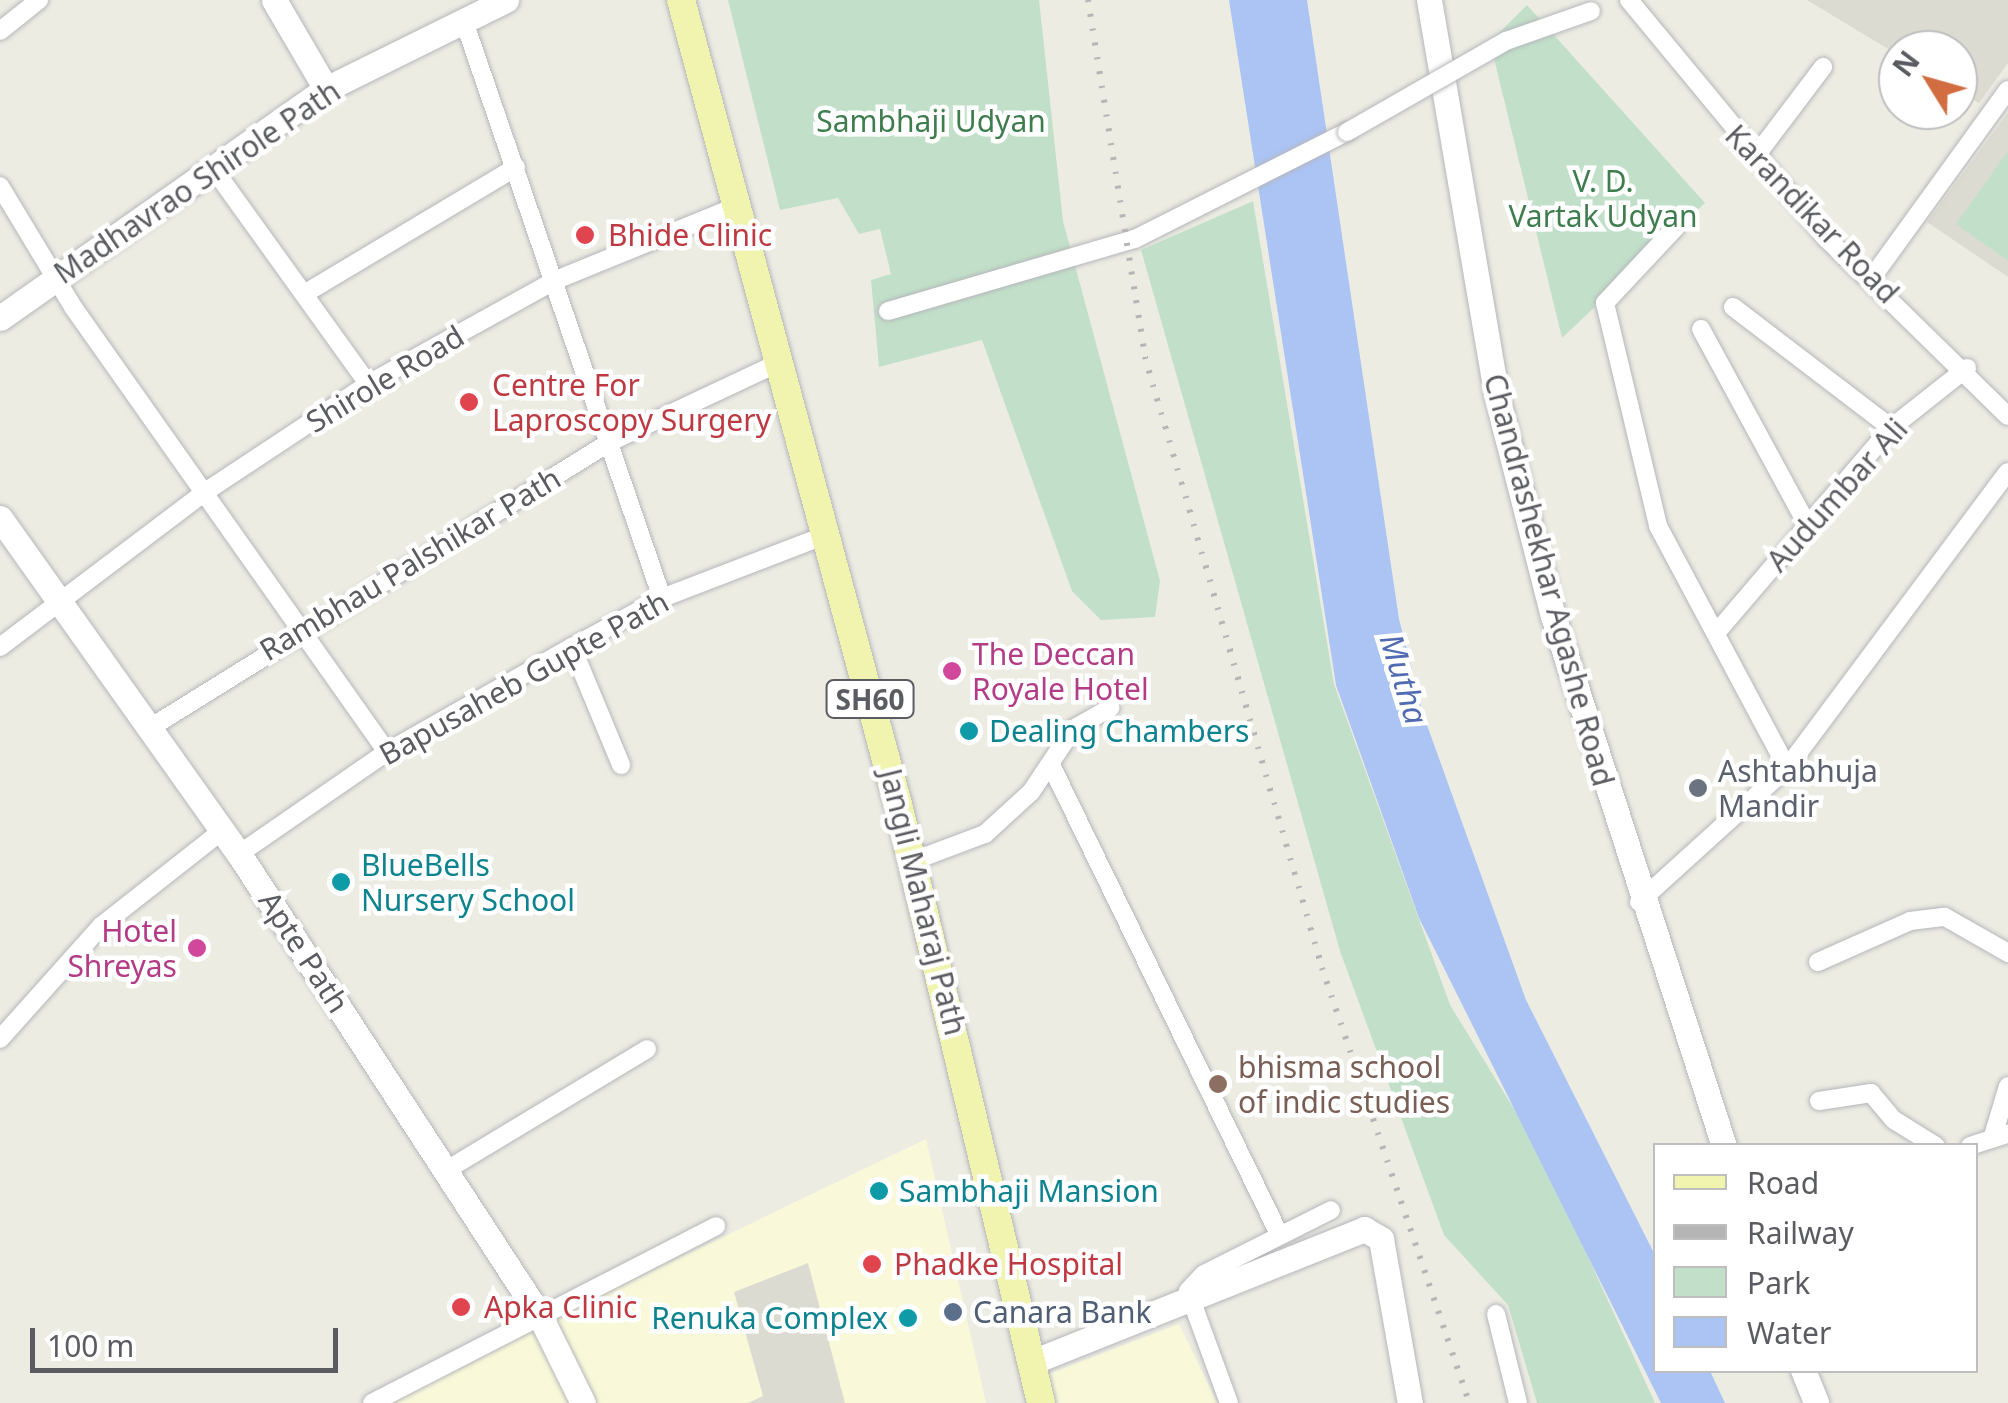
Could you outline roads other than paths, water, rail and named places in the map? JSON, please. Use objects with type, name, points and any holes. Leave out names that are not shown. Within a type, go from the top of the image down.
[{"type":"main road","name":"Jangli Maharaj Path","points":[[680,0],[782,361],[913,861],[1041,1403]]},
{"type":"street","points":[[0,31],[39,0]]},
{"type":"street","points":[[274,0],[326,90]]},
{"type":"street","name":"Madhavrao Shirole Path","points":[[0,318],[326,90],[506,0]]},
{"type":"street","name":"Chandrashekhar Agashe Road","points":[[1429,0],[1496,393],[1640,902],[1723,1143]]},
{"type":"street","name":"Karandikar Road","points":[[1629,0],[1755,157],[1871,280],[1966,368],[2008,416]]},
{"type":"street","points":[[888,311],[1134,239],[1506,41],[1591,11]]},
{"type":"street","points":[[464,21],[662,598]]},
{"type":"street","points":[[1755,157],[1823,67]]},
{"type":"street","points":[[1871,280],[2008,90]]},
{"type":"street","points":[[304,294],[516,167]]},
{"type":"street","points":[[213,168],[368,384]]},
{"type":"street","points":[[0,186],[202,494],[386,752]]},
{"type":"street","name":"Shirole Road","points":[[0,648],[202,494],[368,384],[556,280],[737,206]]},
{"type":"street","points":[[1676,227],[1605,304],[1658,526],[1787,768]]},
{"type":"street","points":[[1732,307],[1891,428]]},
{"type":"street","points":[[1701,329],[1807,524]]},
{"type":"street","name":"Rambhau Palshikar Path","points":[[153,726],[298,629],[610,442],[782,361]]},
{"type":"street","name":"Audumbar Ali","points":[[1717,632],[1891,428],[1966,368]]},
{"type":"street","points":[[1640,902],[1787,768],[2008,472]]},
{"type":"street","name":"Apte Path","points":[[0,518],[153,726],[240,854],[540,1316],[583,1403]]},
{"type":"street","name":"Bapusaheb Gupte Path","points":[[240,854],[386,752],[572,647],[662,598],[826,534]]},
{"type":"street","points":[[572,647],[622,765]]},
{"type":"street","points":[[913,861],[985,834],[1051,765],[1073,729],[1110,708]]},
{"type":"street","points":[[1051,765],[1279,1234]]},
{"type":"street","points":[[0,1039],[101,926],[224,830]]},
{"type":"street","points":[[1818,962],[1910,922],[1945,917],[2008,953]]},
{"type":"street","points":[[446,1171],[647,1048]]},
{"type":"street","points":[[2000,1135],[2008,1086]]},
{"type":"street","points":[[1819,1101],[1872,1092],[1894,1120],[1931,1143]]},
{"type":"street","points":[[1228,1403],[1197,1297],[1204,1274],[1331,1210]]},
{"type":"street","points":[[372,1403],[716,1226]]},
{"type":"street","points":[[1032,1362],[1354,1230],[1375,1233],[1410,1403]]},
{"type":"street","points":[[1496,1314],[1518,1403]]},
{"type":"street","points":[[1805,1373],[1816,1403]]},
{"type":"water","name":"Mutha","points":[[1229,0],[1307,0],[1399,619],[1423,714],[1526,1000],[1653,1251],[1653,1373],[1711,1373],[1725,1403],[1661,1403],[1419,918],[1336,685]]},
{"type":"railway","points":[[1088,0],[1145,357],[1322,968],[1469,1403]]},
{"type":"place","name":"Bhide Clinic","points":[[585,235]]},
{"type":"place","name":"Centre For Laproscopy Surgery","points":[[469,402]]},
{"type":"place","name":"The Deccan Royale Hotel","points":[[952,671]]},
{"type":"place","name":"Dealing Chambers","points":[[969,731]]},
{"type":"place","name":"Ashtabhuja Mandir","points":[[1698,788]]},
{"type":"place","name":"BlueBells Nursery School","points":[[341,882]]},
{"type":"place","name":"Hotel Shreyas","points":[[197,948]]},
{"type":"place","name":"bhisma school of indic studies","points":[[1218,1084]]},
{"type":"place","name":"Sambhaji Mansion","points":[[879,1191]]},
{"type":"place","name":"Phadke Hospital","points":[[872,1264]]},
{"type":"place","name":"Apka Clinic","points":[[461,1307]]},
{"type":"place","name":"Canara Bank","points":[[953,1312]]},
{"type":"place","name":"Renuka Complex","points":[[908,1318]]},
{"type":"park label","name":"Sambhaji Udyan","points":[[931,121]]},
{"type":"park label","name":"V. D. Vartak Udyan","points":[[1603,198]]}]
